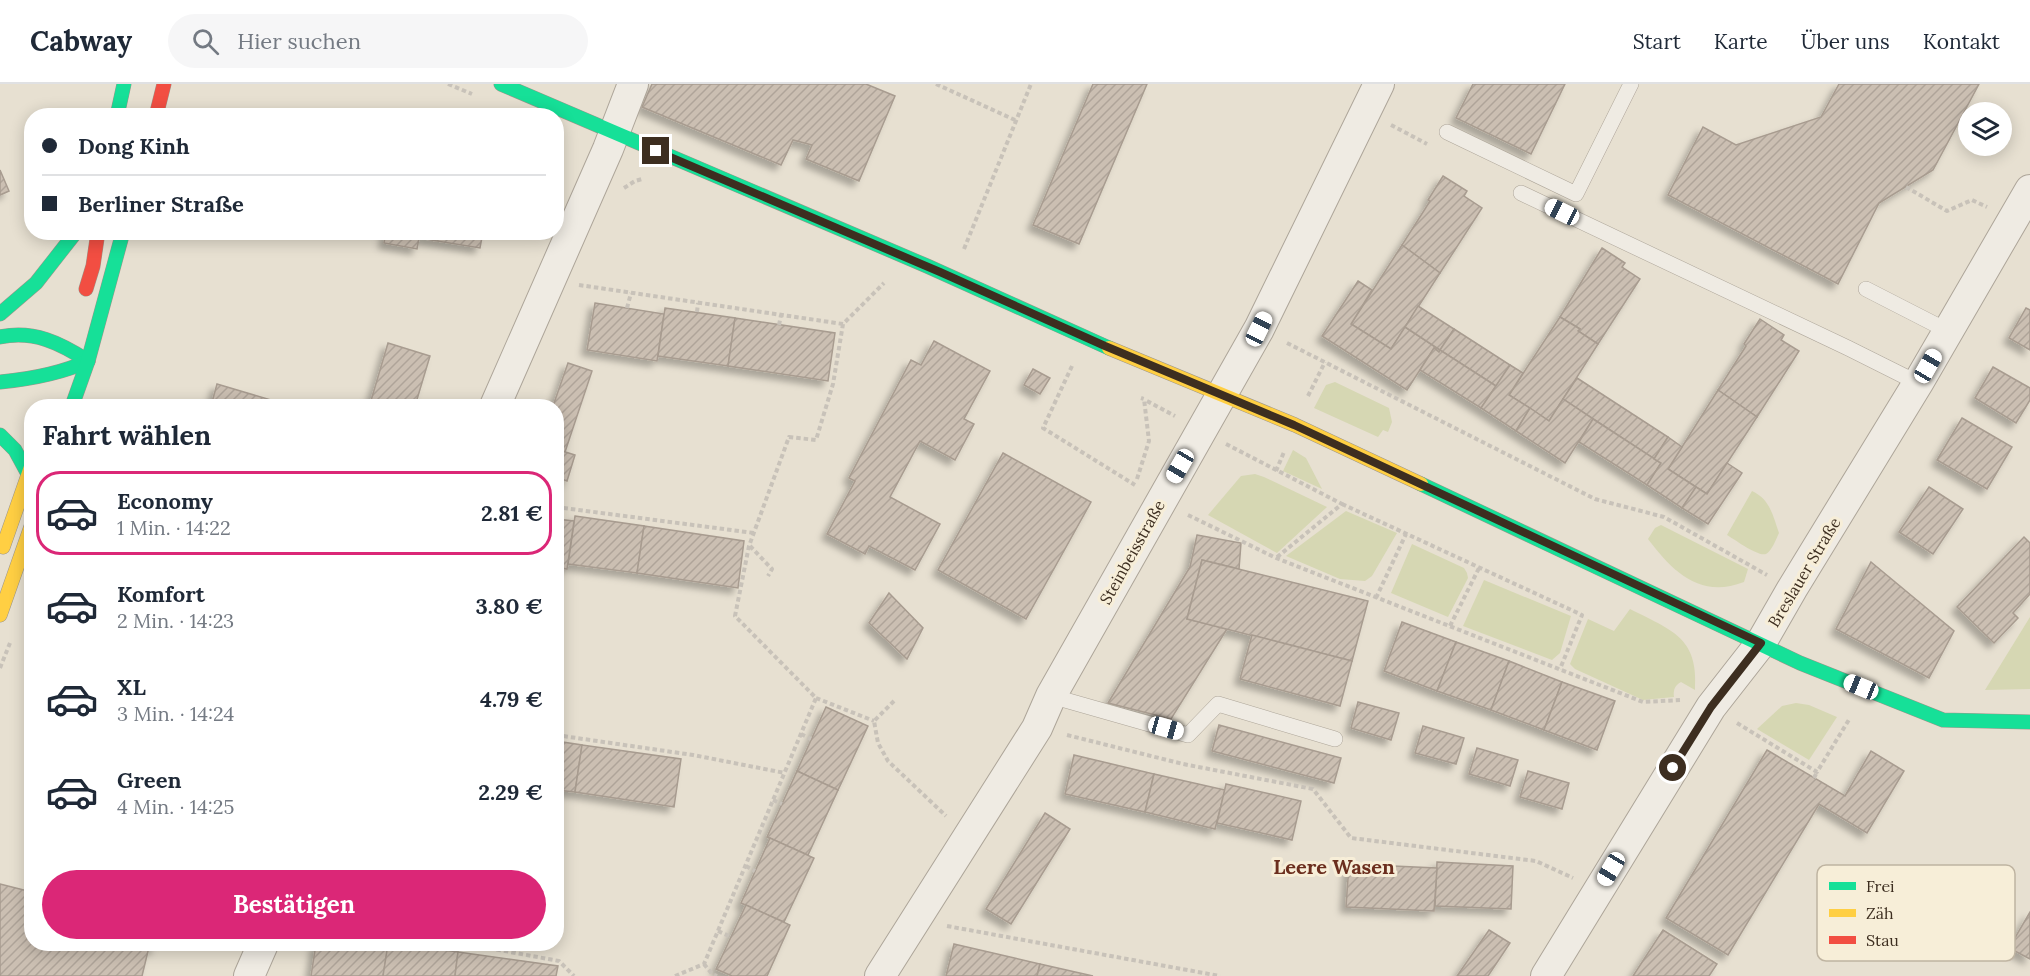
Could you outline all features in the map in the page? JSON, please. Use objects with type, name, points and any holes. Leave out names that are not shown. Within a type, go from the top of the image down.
[{"type":"street","points":[[119,108],[124,84]]},
{"type":"street","points":[[158,108],[164,84]]},
{"type":"street","points":[[161,98],[173,84]]},
{"type":"street","points":[[501,84],[557,108]]},
{"type":"street","points":[[498,399],[615,133],[633,84]]},
{"type":"street","name":"Steinbeisstraße","points":[[880,976],[1037,728],[1052,696],[1160,501],[1259,329],[1378,84]]},
{"type":"street","points":[[564,111],[935,270],[1105,346],[1294,425],[1800,663],[1943,720],[2030,722]]},
{"type":"street","name":"Breslauer Straße","points":[[1546,976],[1711,707],[1761,643],[1918,383],[2030,190]]},
{"type":"street","points":[[0,314],[36,283],[70,240]]},
{"type":"street","points":[[83,299],[93,266],[97,240]]},
{"type":"street","points":[[74,399],[88,361],[121,240]]},
{"type":"street","points":[[0,337],[33,334],[70,343],[88,361]]},
{"type":"street","points":[[59,377],[70,343]]},
{"type":"street","points":[[0,382],[45,376],[59,377],[88,361]]},
{"type":"street","points":[[0,435],[24,461]]},
{"type":"street","points":[[0,554],[24,486]]},
{"type":"street","points":[[0,615],[24,547]]},
{"type":"street","points":[[249,976],[260,951]]},
{"type":"lane","points":[[1448,132],[1576,194],[1631,84]]},
{"type":"lane","points":[[1521,193],[1918,383]]},
{"type":"lane","points":[[1866,288],[1948,331]]},
{"type":"lane","points":[[1052,696],[1188,735],[1218,704],[1335,739]]},
{"type":"path","points":[[936,84],[1015,120]]},
{"type":"path","points":[[964,248],[1031,84]]},
{"type":"path","points":[[596,177],[624,188],[635,181],[645,179]]},
{"type":"path","points":[[1906,187],[1947,211],[1972,200],[2012,219]]},
{"type":"path","points":[[874,721],[816,698],[735,616],[749,546],[789,437],[816,440],[833,384],[843,324],[863,301],[889,278]]},
{"type":"path","points":[[551,280],[843,324]]},
{"type":"path","points":[[627,308],[631,293]]},
{"type":"path","points":[[697,312],[698,303]]},
{"type":"path","points":[[780,325],[781,315]]},
{"type":"path","points":[[1259,329],[1595,499],[1664,517],[1792,589]]},
{"type":"path","points":[[1083,369],[1073,364],[1043,428],[1160,501],[1276,558],[1643,702],[1678,699],[1711,707],[1817,772]]},
{"type":"path","points":[[1134,394],[1342,504],[1582,615],[1560,669]]},
{"type":"path","points":[[1135,484],[1149,441],[1144,399]]},
{"type":"path","points":[[1276,558],[1342,504]]},
{"type":"path","points":[[564,508],[754,533]]},
{"type":"path","points":[[1376,598],[1406,534]]},
{"type":"path","points":[[749,546],[772,569],[768,576]]},
{"type":"path","points":[[1450,626],[1479,568]]},
{"type":"path","points":[[675,976],[704,964],[816,698]]},
{"type":"path","points":[[874,721],[894,701]]},
{"type":"path","points":[[1814,778],[1850,717]]},
{"type":"path","points":[[874,721],[878,743],[888,761],[968,837]]},
{"type":"path","points":[[1037,728],[1182,764],[1313,789],[1351,838],[1536,861],[1598,890]]},
{"type":"path","points":[[801,734],[811,739]]},
{"type":"path","points":[[564,736],[693,755],[785,773]]},
{"type":"path","points":[[773,800],[782,804]]},
{"type":"path","points":[[746,866],[755,871]]},
{"type":"path","points":[[916,921],[1220,976]]},
{"type":"path","points":[[718,931],[731,937]]},
{"type":"path","points":[[505,951],[559,961],[574,976]]},
{"type":"path","points":[[704,964],[712,974],[717,976]]},
{"type":"green space","points":[[1335,382],[1389,408],[1392,422],[1388,432],[1383,430],[1378,437],[1314,408],[1326,385]]},
{"type":"green space","points":[[1293,450],[1306,458],[1322,489],[1283,471]]},
{"type":"green space","points":[[1255,474],[1327,507],[1277,553],[1208,515],[1241,476]]},
{"type":"green space","points":[[1752,491],[1767,503],[1779,533],[1772,548],[1766,554],[1752,550],[1727,535]]},
{"type":"green space","points":[[1346,511],[1397,533],[1372,576],[1365,581],[1340,579],[1286,556]]},
{"type":"green space","points":[[1661,525],[1748,569],[1744,582],[1714,587],[1701,585],[1678,572],[1648,539],[1655,528]]},
{"type":"green space","points":[[1412,544],[1464,568],[1467,573],[1468,578],[1448,617],[1391,593]]},
{"type":"green space","points":[[1484,580],[1571,616],[1560,653],[1552,660],[1463,626]]},
{"type":"green space","points":[[1630,609],[1670,630],[1687,647],[1695,672],[1695,690],[1681,682],[1675,688],[1674,697],[1643,700],[1575,669],[1570,664],[1588,619],[1614,631]]},
{"type":"green space","points":[[2030,617],[2030,689],[1985,690]]},
{"type":"green space","points":[[1796,703],[1809,705],[1837,717],[1809,760],[1757,729],[1782,706]]},
{"type":"building","points":[[652,84],[866,84],[895,96],[859,181],[806,159],[812,145],[793,140],[781,165],[642,107]]},
{"type":"building","points":[[1093,84],[1147,84],[1079,244],[1033,225]]},
{"type":"building","points":[[1473,84],[1565,84],[1531,154],[1456,118]]},
{"type":"building","points":[[1839,84],[1979,84],[1969,102],[1958,102],[1958,123],[1933,170],[1879,203],[1838,284],[1668,195],[1703,127],[1736,145],[1821,117]]},
{"type":"building","points":[[0,170],[9,191],[0,195]]},
{"type":"building","points":[[1443,176],[1467,191],[1464,196],[1482,208],[1440,273],[1402,245]]},
{"type":"building","points":[[385,240],[419,240],[417,249],[384,243]]},
{"type":"building","points":[[431,240],[482,240],[480,248]]},
{"type":"building","points":[[1402,245],[1440,273],[1391,349],[1351,324]]},
{"type":"building","points":[[1602,248],[1625,263],[1622,267],[1640,279],[1598,344],[1578,331],[1580,329],[1560,317]]},
{"type":"building","points":[[1358,281],[1372,290],[1351,324],[1391,349],[1405,327],[1440,350],[1439,352],[1434,348],[1407,390],[1322,336]]},
{"type":"building","points":[[595,303],[664,314],[657,361],[587,350]]},
{"type":"building","points":[[1418,306],[1454,329],[1440,350],[1405,327]]},
{"type":"building","points":[[665,308],[735,318],[728,366],[658,356]]},
{"type":"building","points":[[2026,308],[2030,310],[2030,350],[2009,338]]},
{"type":"building","points":[[1560,317],[1580,329],[1578,331],[1598,344],[1549,421],[1509,395]]},
{"type":"building","points":[[735,318],[835,333],[828,381],[728,366]]},
{"type":"building","points":[[1760,319],[1784,335],[1781,340],[1799,351],[1757,417],[1718,390]]},
{"type":"building","points":[[1454,329],[1510,365],[1496,386],[1440,350]]},
{"type":"building","points":[[934,341],[990,371],[964,419],[974,424],[955,460],[920,441],[890,497],[940,524],[915,570],[869,546],[865,554],[827,534],[855,481],[849,478],[911,360],[921,365]]},
{"type":"building","points":[[388,343],[430,356],[417,399],[371,399]]},
{"type":"building","points":[[1434,348],[1496,386],[1481,408],[1420,370]]},
{"type":"building","points":[[568,363],[592,371],[565,452],[564,399],[555,399]]},
{"type":"building","points":[[1510,365],[1523,373],[1509,395],[1530,408],[1516,431],[1481,408]]},
{"type":"building","points":[[1993,367],[2030,388],[2030,400],[2016,423],[1975,398]]},
{"type":"building","points":[[1033,369],[1050,378],[1040,394],[1024,385]]},
{"type":"building","points":[[1577,378],[1668,437],[1654,459],[1563,399]]},
{"type":"building","points":[[217,384],[267,399],[213,399]]},
{"type":"building","points":[[1718,390],[1757,417],[1707,494],[1668,469]]},
{"type":"building","points":[[1563,399],[1593,419],[1565,463],[1516,431],[1530,408],[1549,421]]},
{"type":"building","points":[[1962,418],[2012,447],[1987,489],[1937,460]]},
{"type":"building","points":[[1593,419],[1661,463],[1647,485],[1579,442]]},
{"type":"building","points":[[1668,437],[1682,447],[1668,469],[1696,487],[1682,508],[1647,485],[1661,463],[1654,459]]},
{"type":"building","points":[[564,452],[575,455],[567,481],[564,480]]},
{"type":"building","points":[[1003,453],[1091,502],[1026,619],[938,570]]},
{"type":"building","points":[[1727,463],[1742,473],[1708,524],[1682,508],[1696,487],[1707,494]]},
{"type":"building","points":[[1929,487],[1963,509],[1933,554],[1899,532]]},
{"type":"building","points":[[575,516],[644,526],[637,573],[568,564]]},
{"type":"building","points":[[564,520],[574,521],[567,569],[564,568]]},
{"type":"building","points":[[644,526],[744,541],[738,588],[637,573]]},
{"type":"building","points":[[1197,535],[1241,543],[1239,569],[1202,560],[1187,619],[1227,629],[1171,719],[1108,703],[1190,567]]},
{"type":"building","points":[[2024,537],[2030,543],[2030,594],[2013,613],[2018,618],[1994,643],[1957,607]]},
{"type":"building","points":[[1202,560],[1368,601],[1352,661],[1187,619]]},
{"type":"building","points":[[1871,562],[1954,631],[1929,678],[1836,629]]},
{"type":"building","points":[[889,593],[923,628],[907,659],[869,623]]},
{"type":"building","points":[[1402,622],[1456,642],[1437,691],[1384,671]]},
{"type":"building","points":[[1252,635],[1352,661],[1340,706],[1240,679]]},
{"type":"building","points":[[1456,642],[1509,661],[1491,710],[1437,691]]},
{"type":"building","points":[[1509,661],[1562,682],[1544,730],[1491,710]]},
{"type":"building","points":[[1562,682],[1615,701],[1597,750],[1544,730]]},
{"type":"building","points":[[1358,702],[1399,713],[1391,740],[1351,728]]},
{"type":"building","points":[[826,707],[868,726],[838,790],[797,771]]},
{"type":"building","points":[[1219,725],[1341,758],[1334,783],[1212,751]]},
{"type":"building","points":[[1423,726],[1464,738],[1456,764],[1415,753]]},
{"type":"building","points":[[564,742],[582,745],[575,792],[564,791]]},
{"type":"building","points":[[582,745],[681,759],[674,807],[575,792]]},
{"type":"building","points":[[1477,748],[1518,760],[1510,786],[1469,774]]},
{"type":"building","points":[[1767,750],[1845,796],[1871,751],[1904,771],[1867,833],[1819,804],[1728,955],[1666,918]]},
{"type":"building","points":[[1074,755],[1154,774],[1145,812],[1065,794]]},
{"type":"building","points":[[797,771],[838,790],[808,855],[767,837]]},
{"type":"building","points":[[1528,771],[1569,783],[1562,809],[1520,797]]},
{"type":"building","points":[[1154,774],[1225,790],[1215,829],[1145,812]]},
{"type":"building","points":[[1226,784],[1301,801],[1292,840],[1217,823]]},
{"type":"building","points":[[1045,813],[1070,829],[1011,924],[986,909]]},
{"type":"building","points":[[770,838],[814,858],[784,922],[741,903]]},
{"type":"building","points":[[1437,862],[1513,866],[1511,909],[1435,906]]},
{"type":"building","points":[[1349,864],[1437,868],[1434,911],[1346,907]]},
{"type":"building","points":[[0,884],[24,890],[24,951],[148,951],[142,976],[0,976]]},
{"type":"building","points":[[746,905],[790,925],[767,976],[732,976],[716,969]]},
{"type":"building","points":[[2030,912],[2030,959],[2015,951],[2015,938]]},
{"type":"building","points":[[1489,930],[1510,943],[1488,976],[1457,976]]},
{"type":"building","points":[[1663,930],[1717,964],[1709,976],[1633,976]]},
{"type":"building","points":[[954,944],[1040,964],[1037,976],[946,976]]},
{"type":"building","points":[[315,951],[387,951],[383,976],[311,976]]},
{"type":"building","points":[[387,951],[458,952],[455,976],[383,976]]},
{"type":"building","points":[[458,952],[558,966],[556,976],[455,976]]},
{"type":"building","points":[[1040,964],[1093,976],[1037,976]]},
{"type":"traffic: fast","points":[[119,108],[124,84]]},
{"type":"traffic: fast","points":[[501,84],[557,108]]},
{"type":"traffic: fast","points":[[564,111],[927,266],[1109,348]]},
{"type":"traffic: fast","points":[[0,314],[36,283],[70,240]]},
{"type":"traffic: fast","points":[[74,399],[88,361],[121,240]]},
{"type":"traffic: fast","points":[[0,337],[12,335],[35,337],[57,344],[88,361]]},
{"type":"traffic: fast","points":[[0,382],[45,375],[88,361]]},
{"type":"traffic: fast","points":[[0,435],[15,450],[24,467]]},
{"type":"traffic: fast","points":[[1421,484],[1800,663],[1943,720],[2030,722]]},
{"type":"traffic: slow","points":[[1109,348],[1295,425],[1421,484]]},
{"type":"traffic: slow","points":[[3,547],[24,487]]},
{"type":"traffic: slow","points":[[0,615],[24,547]]},
{"type":"traffic: jam","points":[[158,108],[164,84]]},
{"type":"traffic: jam","points":[[86,289],[93,266],[97,240]]},
{"type":"district","name":"Leere Wasen","points":[[1334,866]]},
{"type":"route","points":[[656,151],[940,272],[1105,346],[1294,425],[1761,643],[1711,707],[1673,768]]}]
